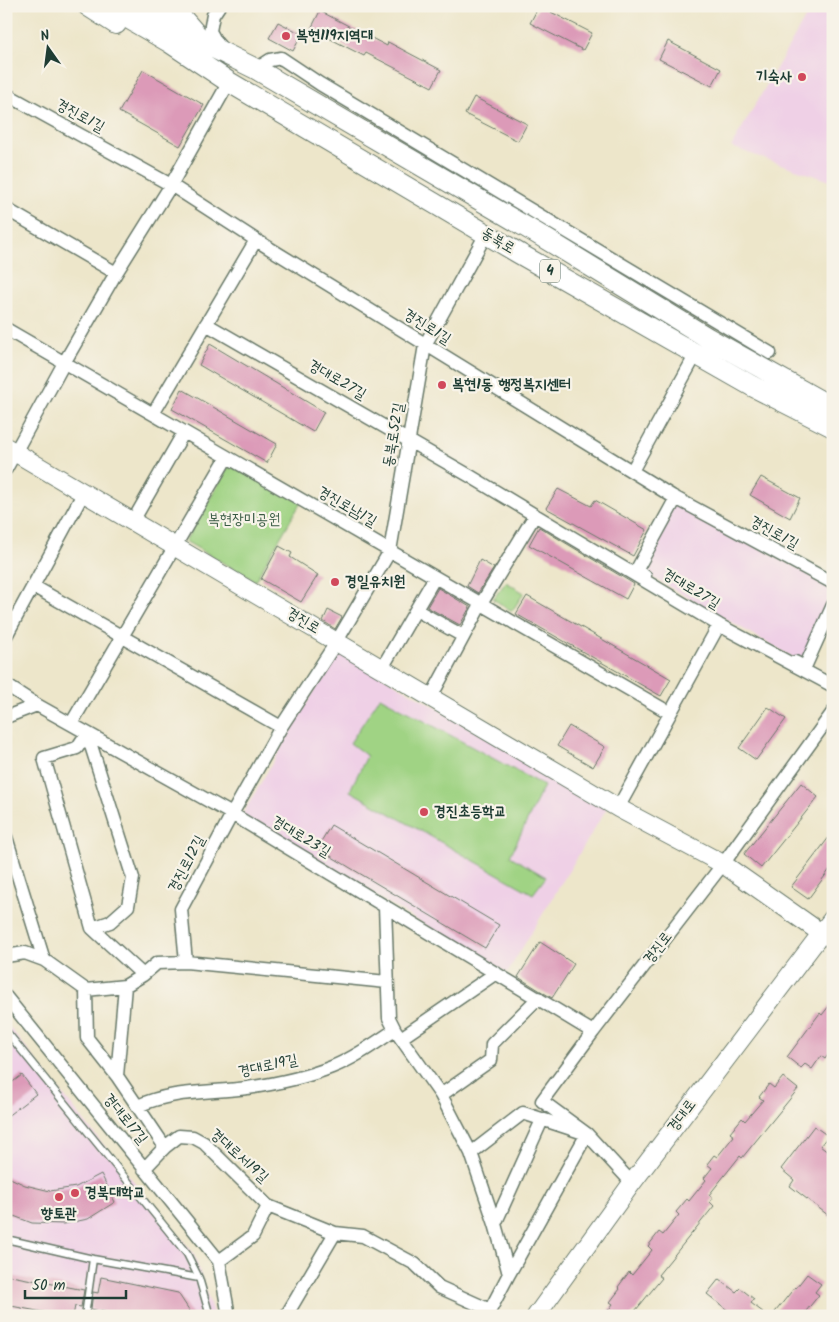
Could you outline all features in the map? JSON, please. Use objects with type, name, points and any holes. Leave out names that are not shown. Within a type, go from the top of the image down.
[{"type":"main road","points":[[88,6],[150,44],[208,68]]},
{"type":"main road","name":"4","points":[[107,6],[175,19]]},
{"type":"main road","name":"4","points":[[137,6],[175,19]]},
{"type":"main road","name":"동북로","points":[[175,19],[208,68],[229,82],[486,234],[752,386],[833,427]]},
{"type":"main road","name":"동북로","points":[[175,19],[201,41],[256,69],[708,338],[833,408]]},
{"type":"street","points":[[218,6],[213,15],[210,30],[216,42],[228,54]]},
{"type":"street","points":[[256,69],[270,60],[281,58],[320,84],[770,353]]},
{"type":"street","points":[[6,469],[11,450],[116,273],[171,185],[229,82]]},
{"type":"street","name":"경진로1길","points":[[6,94],[171,185],[256,240],[674,498],[833,584]]},
{"type":"street","points":[[6,209],[116,273]]},
{"type":"street","name":"동북로52길","points":[[337,641],[390,551],[426,345],[486,234]]},
{"type":"street","points":[[153,414],[256,240]]},
{"type":"street","name":"경대로27길","points":[[206,324],[410,440],[720,625],[833,686]]},
{"type":"street","name":"경진로남1길","points":[[6,329],[670,713]]},
{"type":"street","points":[[632,471],[696,354]]},
{"type":"street","points":[[133,521],[184,432]]},
{"type":"street","name":"경진로","points":[[11,450],[618,808],[723,864],[827,939]]},
{"type":"street","points":[[71,724],[227,456]]},
{"type":"street","points":[[6,636],[84,492]]},
{"type":"street","points":[[631,573],[674,498]]},
{"type":"street","points":[[674,498],[636,571],[726,624],[805,667],[833,605]]},
{"type":"street","points":[[431,697],[481,604],[536,516]]},
{"type":"street","points":[[382,668],[435,577]]},
{"type":"street","points":[[33,586],[280,727]]},
{"type":"street","points":[[416,610],[463,636]]},
{"type":"street","points":[[808,673],[832,620]]},
{"type":"street","points":[[618,808],[720,625]]},
{"type":"street","name":"경진로12길","points":[[186,962],[182,909],[280,727],[337,641]]},
{"type":"street","name":"경대로23길","points":[[6,685],[37,705],[232,814],[593,1032]]},
{"type":"street","points":[[6,717],[37,705]]},
{"type":"street","name":"경진로","points":[[593,1032],[723,864],[833,712]]},
{"type":"street","points":[[87,733],[77,748],[44,758],[92,928],[143,975]]},
{"type":"street","points":[[87,733],[133,878],[128,906],[110,922],[92,928]]},
{"type":"street","points":[[7,842],[44,960]]},
{"type":"street","points":[[385,906],[389,1018],[441,1095],[470,1153],[495,1224],[509,1274]]},
{"type":"street","name":"경대로","points":[[536,1316],[632,1182],[827,939],[833,918]]},
{"type":"street","points":[[6,956],[25,953],[44,960],[86,990],[125,986],[143,975],[157,963],[186,962],[387,982]]},
{"type":"street","name":"경대로19길","points":[[138,1106],[148,1101],[180,1094],[246,1088],[290,1079],[333,1066],[398,1034],[450,1004],[496,973]]},
{"type":"street","points":[[117,1076],[125,986]]},
{"type":"street","points":[[86,990],[87,1038],[117,1076],[165,1146],[144,1168]]},
{"type":"street","name":"경대로17길","points":[[6,997],[218,1261],[228,1316]]},
{"type":"street","points":[[441,1095],[491,1060],[492,1044],[538,998]]},
{"type":"street","points":[[593,1032],[542,1101],[587,1134],[632,1182]]},
{"type":"street","points":[[470,1153],[523,1113],[587,1134]]},
{"type":"street","points":[[495,1224],[542,1120]]},
{"type":"street","points":[[489,1313],[587,1134]]},
{"type":"street","name":"경대로서19길","points":[[165,1146],[179,1136],[192,1137],[204,1143],[268,1206],[335,1233],[363,1236],[415,1264],[439,1287],[489,1313]]},
{"type":"street","points":[[218,1261],[253,1236],[268,1206]]},
{"type":"street","points":[[286,1316],[335,1233]]},
{"type":"lane","points":[[6,1031],[187,1254],[199,1278],[210,1316]]},
{"type":"lane","points":[[6,1239],[93,1259],[199,1278]]},
{"type":"lane","points":[[85,1316],[93,1259]]},
{"type":"shaded area","name":"기숙사","points":[[812,6],[833,6],[833,182],[731,147]]},
{"type":"shaded area","points":[[675,502],[833,587],[833,610],[808,666],[638,569]]},
{"type":"shaded area","name":"경진초등학교","points":[[338,650],[607,808],[507,973],[241,817]]},
{"type":"shaded area","name":"경북대학교","points":[[6,1023],[194,1254],[214,1316],[6,1316]]},
{"type":"green space","name":"복현장미공원","points":[[234,458],[303,499],[255,581],[185,541]]},
{"type":"green space","points":[[506,582],[524,593],[512,611],[493,599]]},
{"type":"green space","points":[[380,697],[544,786],[510,856],[546,877],[533,894],[350,791],[367,756],[350,743]]},
{"type":"building","points":[[539,6],[592,33],[583,50],[530,23]]},
{"type":"building","points":[[320,11],[387,46],[388,42],[441,70],[432,87],[366,53],[364,56],[311,29]]},
{"type":"building","name":"복현119지역대","points":[[278,22],[302,34],[293,51],[269,38]]},
{"type":"building","points":[[668,41],[721,69],[712,86],[659,59]]},
{"type":"building","points":[[143,70],[204,105],[180,146],[119,112]]},
{"type":"building","points":[[474,97],[527,124],[518,141],[465,114]]},
{"type":"building","points":[[210,344],[324,412],[313,432],[199,365]]},
{"type":"building","points":[[182,389],[277,444],[267,463],[172,409]]},
{"type":"building","points":[[761,477],[800,498],[790,518],[750,495]]},
{"type":"building","points":[[558,489],[591,506],[595,500],[647,530],[633,556],[546,508]]},
{"type":"building","points":[[539,527],[634,584],[626,599],[529,545]]},
{"type":"building","points":[[279,546],[292,553],[290,557],[318,575],[301,602],[261,579]]},
{"type":"building","points":[[480,560],[494,568],[478,593],[467,586]]},
{"type":"building","points":[[438,588],[470,607],[460,625],[427,607]]},
{"type":"building","points":[[527,596],[671,679],[661,696],[516,614]]},
{"type":"building","points":[[328,610],[342,617],[335,629],[323,621]]},
{"type":"building","points":[[768,707],[786,719],[756,760],[739,748]]},
{"type":"building","points":[[569,726],[605,747],[593,767],[557,746]]},
{"type":"building","points":[[801,783],[818,797],[761,868],[744,854]]},
{"type":"building","points":[[331,825],[499,925],[485,948],[317,848]]},
{"type":"building","points":[[833,832],[833,865],[808,899],[791,887]]},
{"type":"building","points":[[540,942],[574,964],[552,998],[518,977]]},
{"type":"building","points":[[833,1001],[833,1048],[825,1059],[821,1056],[812,1069],[805,1064],[801,1068],[787,1057],[820,1013],[822,1015]]},
{"type":"building","points":[[22,1075],[36,1094],[6,1117],[6,1087]]},
{"type":"building","points":[[783,1077],[798,1089],[709,1195],[713,1198],[710,1202],[714,1206],[658,1275],[662,1278],[631,1316],[604,1316],[613,1304],[610,1302],[620,1289],[618,1287],[629,1272],[632,1275],[652,1250],[648,1246],[659,1232],[663,1235],[679,1215],[676,1212],[687,1199],[689,1201],[706,1180],[704,1178],[712,1168],[707,1164],[714,1155],[717,1157],[734,1136],[730,1133],[742,1118],[745,1121],[763,1100],[759,1097],[769,1084],[774,1088]]},
{"type":"building","points":[[814,1126],[828,1136],[820,1146],[833,1156],[833,1219],[790,1186],[794,1180],[781,1169]]},
{"type":"building","name":"향토관","points":[[101,1174],[115,1202],[88,1219],[63,1224],[32,1223],[6,1213],[6,1176],[25,1185],[50,1191],[76,1187]]},
{"type":"building","points":[[807,1274],[821,1284],[815,1292],[819,1295],[802,1316],[772,1316],[795,1287]]},
{"type":"building","points":[[6,1275],[84,1290],[81,1307],[75,1306],[73,1316],[63,1316],[6,1305]]},
{"type":"building","points":[[101,1277],[178,1293],[193,1316],[122,1316],[91,1309],[93,1292],[98,1293]]},
{"type":"building","points":[[719,1279],[736,1292],[740,1288],[754,1299],[751,1303],[768,1316],[735,1316],[707,1294]]},
{"type":"place","name":"복현119지역대","points":[[286,36]]},
{"type":"place","name":"기숙사","points":[[802,77]]},
{"type":"place","name":"복현1동 행정복지센터","points":[[442,385]]},
{"type":"place","name":"경일유치원","points":[[335,582]]},
{"type":"place","name":"경진초등학교","points":[[424,812]]},
{"type":"place","name":"경북대학교","points":[[75,1193]]},
{"type":"place","name":"향토관","points":[[59,1197]]}]
